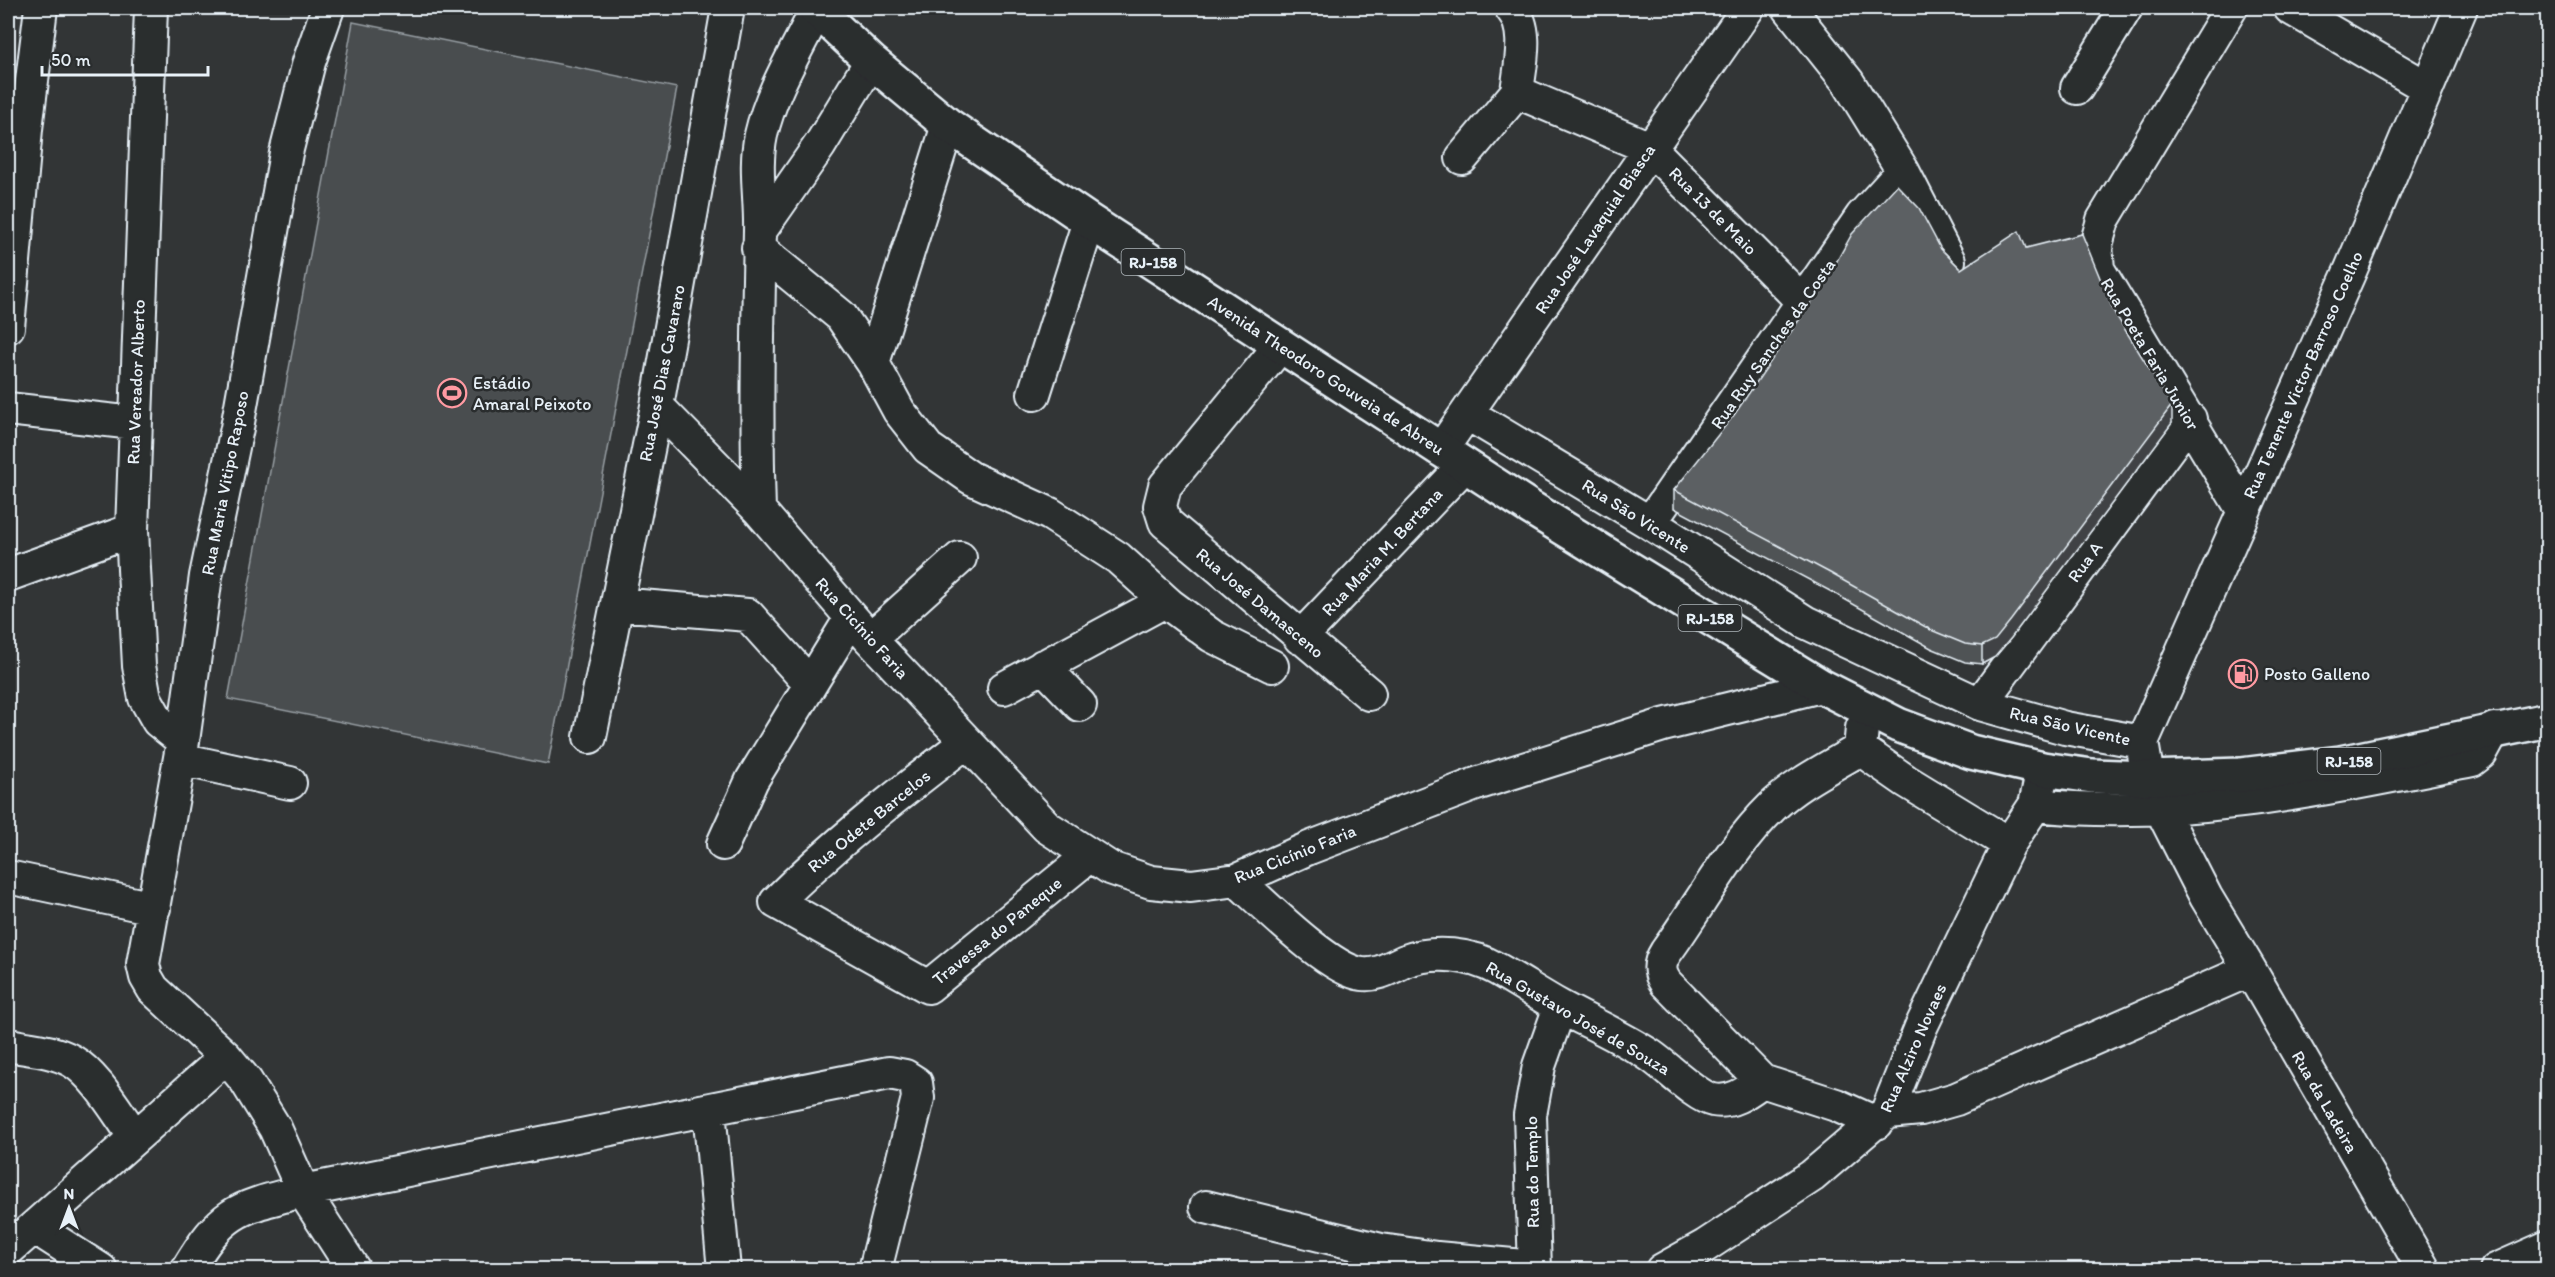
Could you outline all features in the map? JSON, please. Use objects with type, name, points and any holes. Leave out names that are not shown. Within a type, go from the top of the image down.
[{"type":"main road","name":"Avenida Theodoro Gouveia de Abreu","points":[[816,8],[871,61],[948,124],[1089,221],[1453,458],[1821,686],[1898,725],[1971,752],[2043,769],[2092,776],[2148,778],[2241,775],[2340,763],[2494,729],[2547,720]]},
{"type":"street","points":[[8,327],[17,128],[41,8]]},
{"type":"street","name":"Rua Vereador Alberto","points":[[151,8],[134,423],[132,530],[139,666],[145,698],[158,720],[182,750]]},
{"type":"street","name":"Rua Maria Vitipo Raposo","points":[[226,1057],[165,1002],[146,977],[143,964],[182,750],[206,576],[237,428],[286,153],[309,62],[328,8]]},
{"type":"street","name":"Rua José Dias Cavararo","points":[[590,737],[657,406],[728,8]]},
{"type":"street","points":[[759,510],[757,455],[758,174],[761,135],[776,92],[816,8]]},
{"type":"street","points":[[1462,158],[1517,92],[1523,37],[1517,15],[1511,8]]},
{"type":"street","name":"Rua José Lavaquial Biasca","points":[[1453,458],[1468,414],[1748,8]]},
{"type":"street","points":[[1789,8],[1848,82],[1903,171],[1949,261]]},
{"type":"street","points":[[2077,87],[2126,8]]},
{"type":"street","name":"Rua Poeta Faria Junior","points":[[2231,8],[2103,220],[2096,245],[2098,269],[2243,510]]},
{"type":"street","points":[[2290,8],[2426,87]]},
{"type":"street","name":"Rua Tenente Victor Barroso Coelho","points":[[2142,742],[2351,268],[2461,8]]},
{"type":"street","points":[[759,240],[871,61]]},
{"type":"street","name":"Rua 13 de Maio","points":[[1517,92],[1650,148],[1802,301]]},
{"type":"street","points":[[873,363],[948,124]]},
{"type":"street","name":"Rua Ruy Sanches da Costa","points":[[1650,523],[1862,216],[1903,171]]},
{"type":"street","points":[[1034,394],[1089,221]]},
{"type":"street","points":[[759,240],[841,316],[873,363],[899,411],[928,448],[971,478],[1050,514],[1109,552],[1166,601],[1212,636],[1272,666]]},
{"type":"street","name":"Rua José Damasceno","points":[[1280,346],[1165,486],[1160,506],[1166,522],[1300,638],[1369,694]]},
{"type":"street","name":"Rua Cicínio Faria","points":[[657,406],[759,510],[965,743],[1047,828],[1110,868],[1151,882],[1191,886],[1237,880],[1309,848],[1476,784],[1664,725],[1821,686]]},
{"type":"street","points":[[8,409],[134,423]]},
{"type":"street","name":"Rua São Vicente","points":[[1468,414],[1650,523],[1805,622],[1980,704],[2065,728],[2142,742],[2148,778],[2161,809],[2206,897],[2250,970]]},
{"type":"street","name":"Rua A","points":[[1980,704],[2190,419]]},
{"type":"street","name":"Rua Maria M. Bertana","points":[[1300,638],[1453,458]]},
{"type":"street","points":[[8,575],[132,530]]},
{"type":"street","points":[[723,844],[752,780],[810,684],[861,628],[960,558]]},
{"type":"street","points":[[1004,688],[1166,601]]},
{"type":"street","points":[[617,604],[748,615],[810,684]]},
{"type":"street","points":[[1043,666],[1080,705]]},
{"type":"street","points":[[1860,749],[1863,708]]},
{"type":"street","points":[[2035,805],[2084,810],[2161,809],[2220,805],[2335,787],[2472,760],[2481,753],[2494,729]]},
{"type":"street","name":"Rua Odete Barcelos","points":[[776,902],[817,861],[865,820],[965,743]]},
{"type":"street","points":[[1860,749],[1906,781],[2009,844]]},
{"type":"street","points":[[1860,749],[1806,781],[1772,807],[1737,847],[1661,960],[1661,977],[1666,983],[1762,1081],[1882,1118],[1956,1099],[2250,970]]},
{"type":"street","points":[[182,750],[290,783]]},
{"type":"street","name":"Rua Alziro Novaes","points":[[1662,1269],[1705,1246],[1812,1176],[1882,1118],[1921,1027],[2009,844],[2035,805],[2043,769]]},
{"type":"street","name":"Travessa do Paneque","points":[[776,902],[928,987],[1090,855]]},
{"type":"street","points":[[8,877],[154,908]]},
{"type":"street","name":"Rua Gustavo José de Souza","points":[[1237,880],[1324,956],[1350,972],[1364,975],[1379,973],[1407,960],[1430,956],[1450,955],[1469,958],[1489,964],[1560,1007],[1649,1055],[1673,1071],[1701,1096],[1725,1101],[1739,1096],[1762,1081]]},
{"type":"street","name":"Rua da Ladeira","points":[[2250,970],[2424,1269]]},
{"type":"street","name":"Rua do Templo","points":[[1535,1268],[1530,1115],[1539,1066],[1560,1007]]},
{"type":"street","points":[[8,1045],[55,1054],[71,1061],[87,1074],[135,1137]]},
{"type":"street","points":[[8,1250],[226,1057],[263,1106],[303,1191],[354,1269]]},
{"type":"street","points":[[188,1269],[208,1236],[224,1220],[254,1204],[303,1191],[889,1073],[905,1076],[916,1083],[918,1098],[910,1138],[875,1269]]},
{"type":"street","points":[[709,1110],[724,1269]]},
{"type":"street","points":[[1206,1207],[1381,1250],[1535,1268]]},
{"type":"street","points":[[34,1227],[101,1269]]},
{"type":"street","points":[[2496,1269],[2547,1247]]},
{"type":"shaded area","name":"Estádio Amaral Peixoto","points":[[353,22],[677,88],[548,764],[228,699]]},
{"type":"building","points":[[1897,185],[1919,208],[1941,249],[1961,269],[2019,231],[2026,248],[2082,234],[2114,312],[2172,405],[2011,620],[1995,640],[1982,646],[1965,644],[1931,630],[1674,490],[1734,415],[1825,282],[1852,234]]},
{"type":"place","name":"Estádio Amaral Peixoto","points":[[452,393]]},
{"type":"place","name":"Posto Galleno","points":[[2243,674]]}]
